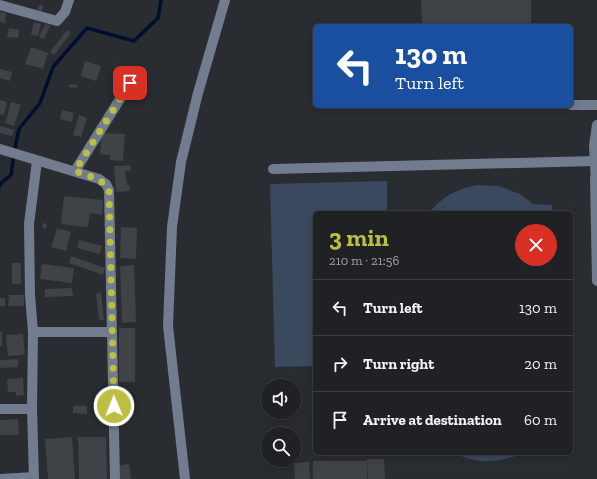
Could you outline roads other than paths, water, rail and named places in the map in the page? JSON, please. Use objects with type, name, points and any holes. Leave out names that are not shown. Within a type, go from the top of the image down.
[{"type":"street","points":[[0,5],[58,21],[65,12],[69,0]]},
{"type":"street","points":[[185,479],[168,326],[172,228],[181,162],[198,93],[225,0]]},
{"type":"street","points":[[75,171],[130,83]]},
{"type":"street","points":[[573,105],[597,105]]},
{"type":"street","points":[[597,125],[594,146],[597,281]]},
{"type":"street","points":[[0,149],[75,171],[99,180],[106,184],[109,190],[115,479]]},
{"type":"street","points":[[0,479],[34,478],[32,409],[33,332],[30,295],[30,224],[37,161]]},
{"type":"street","points":[[273,168],[594,161]]},
{"type":"street","points":[[595,178],[597,195]]},
{"type":"street","points":[[33,332],[112,332]]},
{"type":"street","points":[[0,410],[32,409]]},
{"type":"waterway","points":[[0,186],[1,183],[11,175],[19,129],[40,103],[53,67],[87,28],[134,41],[158,18],[161,0]]}]
